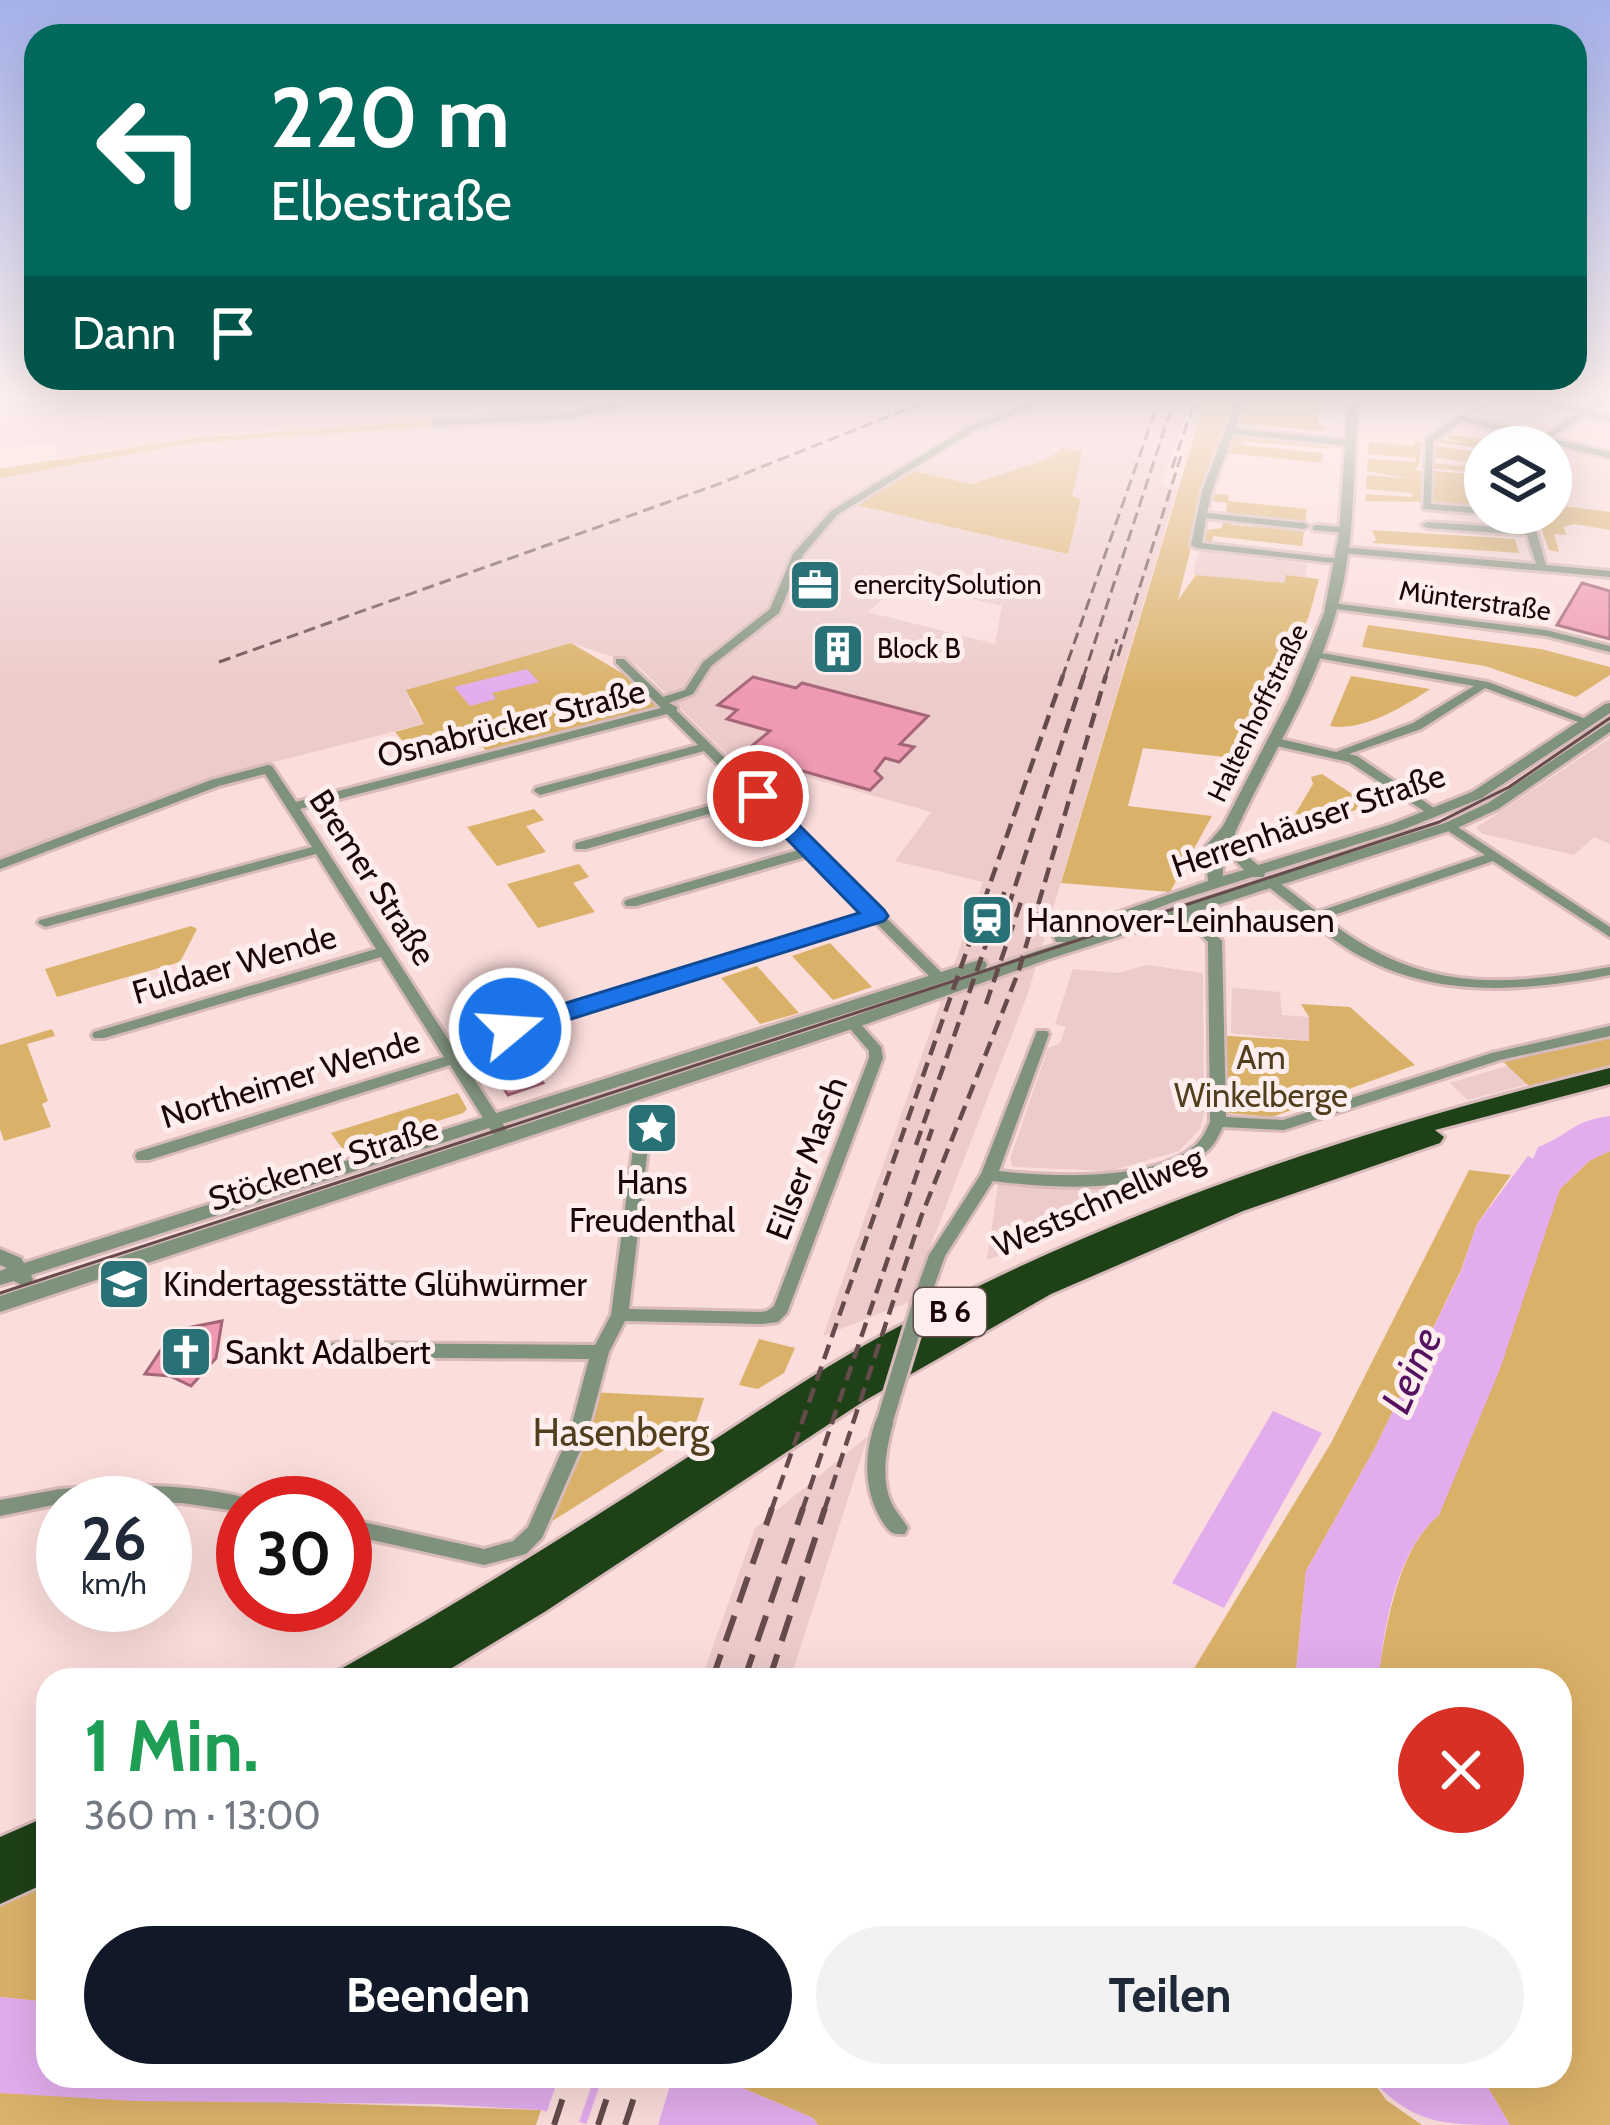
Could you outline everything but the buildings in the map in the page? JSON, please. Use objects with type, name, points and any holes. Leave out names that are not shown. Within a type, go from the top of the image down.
[{"type":"highway","name":"Westschnellweg","points":[[372,1668],[518,1583],[901,1337],[1050,1262],[1178,1206],[1356,1142],[1610,1076]]},
{"type":"highway","name":"Westschnellweg","points":[[423,1668],[534,1602],[832,1407],[1009,1304],[1120,1252],[1283,1186],[1441,1134],[1610,1092]]},
{"type":"highway","points":[[0,1856],[36,1839]]},
{"type":"highway","points":[[0,1886],[36,1870]]},
{"type":"street","points":[[669,705],[689,692],[714,658],[775,611],[798,554],[835,513],[857,499]]},
{"type":"street","points":[[1207,499],[1196,545],[1610,574]]},
{"type":"street","name":"Haltenhoffstraße","points":[[1272,884],[1230,849],[1229,827],[1316,655],[1332,606],[1344,499]]},
{"type":"street","points":[[1426,499],[1426,507],[1464,510]]},
{"type":"street","points":[[1202,515],[1342,530]]},
{"type":"street","points":[[1426,525],[1464,528]]},
{"type":"street","points":[[1532,534],[1541,566]]},
{"type":"street","name":"Münterstraße","points":[[1332,606],[1546,633],[1610,650]]},
{"type":"street","points":[[1316,655],[1484,684],[1588,722]]},
{"type":"street","points":[[620,661],[669,705],[939,985]]},
{"type":"street","points":[[1341,754],[1417,726],[1484,684]]},
{"type":"street","name":"Osnabrücker Straße","points":[[292,807],[669,705]]},
{"type":"street","name":"Herrenhäuser Straße","points":[[939,985],[1216,883],[1434,812],[1497,783],[1610,706]]},
{"type":"street","name":"Herrenhäuser Straße","points":[[939,985],[1185,913],[1450,826],[1493,806],[1610,726]]},
{"type":"street","points":[[1276,742],[1341,754],[1434,812]]},
{"type":"street","points":[[540,791],[708,746]]},
{"type":"street","name":"Bremer Straße","points":[[0,865],[214,783],[268,770],[504,1138]]},
{"type":"street","points":[[581,846],[758,796]]},
{"type":"street","points":[[1450,826],[1610,933]]},
{"type":"street","points":[[1216,883],[1213,847],[1229,827]]},
{"type":"street","points":[[45,923],[320,849]]},
{"type":"street","points":[[631,903],[811,851]]},
{"type":"street","points":[[1315,917],[1495,856]]},
{"type":"street","points":[[1272,884],[1372,957],[1448,981],[1528,983],[1610,971]]},
{"type":"street","points":[[989,1175],[1090,1179],[1140,1174],[1193,1156],[1208,1144],[1218,1122],[1215,941],[1185,913]]},
{"type":"street","name":"Northeimer Wende","points":[[142,1156],[876,916]]},
{"type":"street","name":"Fuldaer Wende","points":[[99,1035],[385,951]]},
{"type":"street","name":"Stöckener Straße","points":[[0,1304],[504,1138],[644,1106],[939,985]]},
{"type":"street","name":"Stöckener Straße","points":[[10,1275],[492,1120],[939,985]]},
{"type":"street","name":"Eilser Masch","points":[[620,1316],[772,1318],[781,1309],[876,1058],[876,1050],[852,1023]]},
{"type":"street","points":[[1218,1122],[1284,1125],[1497,1056],[1610,1031]]},
{"type":"street","points":[[898,1528],[879,1498],[874,1477],[885,1420],[937,1255],[989,1175],[1042,1034]]},
{"type":"street","points":[[372,1532],[484,1558],[519,1548],[535,1532],[578,1436],[600,1352],[620,1316],[644,1106]]},
{"type":"street","points":[[0,1256],[27,1295]]},
{"type":"street","points":[[334,1350],[600,1352]]},
{"type":"street","points":[[0,1508],[116,1493],[216,1499]]},
{"type":"shaded area","points":[[0,499],[966,499],[1068,553],[1081,499],[1174,499],[1028,993],[909,1302],[823,1336],[983,882],[895,861],[931,812],[726,754],[637,665],[571,643],[409,701],[424,724],[218,776],[0,861]],"holes":[[[903,582],[1002,606],[995,644],[868,612]]]},
{"type":"shaded area","points":[[1199,551],[1308,564],[1305,577],[1286,575],[1284,583],[1196,575]]},
{"type":"shaded area","points":[[527,669],[539,682],[492,693],[496,699],[470,706],[454,687]]},
{"type":"shaded area","points":[[1610,738],[1610,844],[1594,837],[1574,855],[1483,834],[1476,828]]},
{"type":"shaded area","points":[[1147,965],[1203,973],[1204,1113],[1200,1129],[1179,1151],[1110,1171],[1013,1167],[1010,1159],[1048,1048],[1060,1043],[1066,1027],[1055,1024],[1073,969],[1117,973]]},
{"type":"shaded area","points":[[1232,988],[1280,992],[1282,1015],[1309,1017],[1310,1041],[1231,1033]]},
{"type":"shaded area","points":[[1513,1064],[1533,1083],[1468,1100],[1450,1083]]},
{"type":"shaded area","points":[[1610,1116],[1610,1151],[1589,1161],[1560,1189],[1500,1369],[1439,1515],[1412,1548],[1403,1568],[1380,1668],[1296,1668],[1306,1571],[1375,1448],[1461,1271],[1477,1224],[1528,1156],[1533,1159],[1538,1147],[1587,1121]]},
{"type":"shaded area","points":[[1140,1176],[1153,1192],[987,1260],[999,1179]]},
{"type":"shaded area","points":[[1273,1411],[1322,1433],[1224,1608],[1172,1583]]},
{"type":"shaded area","points":[[868,1436],[794,1668],[705,1668],[755,1528]]},
{"type":"shaded area","points":[[0,1997],[36,2001],[36,2088],[742,2088],[813,2118],[818,2125],[589,2125],[541,2110],[436,2104],[134,2101],[0,2093]]},
{"type":"shaded area","points":[[1381,2088],[1488,2088],[1510,2125],[1430,2119]]},
{"type":"green space","points":[[867,499],[1081,499],[1068,554],[857,505]]},
{"type":"green space","points":[[1175,499],[1205,499],[1178,600],[1196,575],[1284,583],[1286,575],[1319,579],[1309,616],[1243,759],[1143,748],[1128,806],[1212,816],[1170,892],[1061,883]]},
{"type":"green space","points":[[1365,499],[1421,499],[1421,502]]},
{"type":"green space","points":[[1429,499],[1464,499],[1464,508],[1429,504]]},
{"type":"green space","points":[[1213,501],[1307,509],[1302,546],[1213,536],[1212,544],[1205,543],[1207,530],[1222,528],[1223,522],[1209,517],[1231,520],[1231,525],[1280,529],[1280,520],[1212,514],[1226,512],[1227,503]]},
{"type":"green space","points":[[1572,507],[1610,512],[1610,530],[1574,524]]},
{"type":"green space","points":[[1372,530],[1515,539],[1519,553],[1372,543],[1376,540]]},
{"type":"green space","points":[[1543,534],[1554,534],[1559,552],[1549,550]]},
{"type":"green space","points":[[1368,625],[1541,649],[1610,667],[1610,675],[1576,697],[1485,666],[1362,647]]},
{"type":"green space","points":[[571,643],[632,679],[660,707],[486,751],[471,732],[408,747],[395,732],[424,724],[406,690]]},
{"type":"green space","points":[[1351,676],[1430,689],[1369,721],[1330,726]]},
{"type":"green space","points":[[1322,774],[1376,810],[1361,808],[1296,830],[1287,828],[1313,784],[1311,777]]},
{"type":"green space","points":[[534,809],[544,820],[526,826],[546,852],[497,866],[467,827]]},
{"type":"green space","points":[[579,864],[589,877],[573,883],[595,912],[538,928],[507,884]]},
{"type":"green space","points":[[191,926],[197,929],[180,962],[57,997],[45,969]]},
{"type":"green space","points":[[830,943],[872,987],[833,1000],[792,956]]},
{"type":"green space","points":[[757,966],[799,1013],[760,1024],[721,978]]},
{"type":"green space","name":"Am Winkelberge","points":[[1301,1004],[1350,1007],[1415,1065],[1272,1117],[1217,1112],[1214,1035],[1309,1041],[1309,1017]]},
{"type":"green space","points":[[52,1029],[55,1036],[27,1044],[48,1101],[42,1104],[51,1127],[4,1141],[0,1045]]},
{"type":"green space","points":[[1610,1031],[1610,1070],[1530,1087],[1497,1056]]},
{"type":"green space","points":[[458,1093],[467,1109],[463,1113],[344,1151],[331,1133]]},
{"type":"green space","points":[[1610,1151],[1610,2125],[1510,2125],[1488,2088],[1572,2088],[1572,1668],[1380,1665],[1405,1564],[1439,1515],[1560,1189],[1589,1161]]},
{"type":"green space","points":[[1469,1170],[1511,1175],[1477,1224],[1461,1270],[1375,1448],[1306,1571],[1296,1668],[1194,1668],[1331,1443]]},
{"type":"green space","points":[[759,1339],[795,1348],[784,1373],[758,1389],[739,1385]]},
{"type":"green space","name":"Hasenberg","points":[[591,1392],[704,1398],[693,1432],[535,1532]]},
{"type":"green space","points":[[36,1890],[36,2001],[0,1997],[0,1906]]},
{"type":"green space","points":[[742,2088],[1378,2088],[1386,2100],[1422,2125],[818,2125],[813,2118]]},
{"type":"green space","points":[[0,2093],[541,2110],[536,2125],[0,2125]]},
{"type":"pier","points":[[555,2088],[591,2088],[578,2125],[545,2117]]},
{"type":"pier","points":[[599,2088],[669,2088],[658,2125],[586,2125]]},
{"type":"tram line","points":[[0,1293],[1439,822],[1509,787],[1610,718]]},
{"type":"railway","points":[[219,662],[676,499]]},
{"type":"railway","points":[[1062,678],[1124,499]]},
{"type":"railway","points":[[1083,678],[1142,499]]},
{"type":"railway","points":[[1118,656],[1167,499]]},
{"type":"railway","points":[[1105,678],[1117,639]]},
{"type":"railway","points":[[771,1511],[1063,675]]},
{"type":"railway","points":[[1008,908],[1084,675]]},
{"type":"railway","points":[[824,1511],[921,1217],[1018,973],[1106,675]]},
{"type":"railway","points":[[916,1145],[1005,890]]},
{"type":"railway","points":[[986,1004],[1023,896]]},
{"type":"railway","points":[[802,1511],[932,1129]]},
{"type":"railway","points":[[716,1668],[772,1508]]},
{"type":"railway","points":[[748,1668],[803,1508]]},
{"type":"railway","points":[[773,1668],[825,1508]]},
{"type":"railway","points":[[554,2125],[566,2088]]},
{"type":"railway","points":[[598,2125],[610,2088]]},
{"type":"railway","points":[[625,2125],[637,2088]]},
{"type":"place","name":"enercitySolution","points":[[815,585]]},
{"type":"place","name":"Block B","points":[[838,649]]},
{"type":"place","name":"Hannover-Leinhausen","points":[[987,920]]},
{"type":"place","name":"Hans Freudenthal","points":[[652,1128]]},
{"type":"place","name":"Kindertagesstätte Glühwürmer","points":[[124,1284]]},
{"type":"place","name":"Sankt Adalbert","points":[[186,1352]]},
{"type":"route","points":[[510,1029],[876,916],[758,796]]},
{"type":"water label","name":"Leine","points":[[1411,1370]]}]
